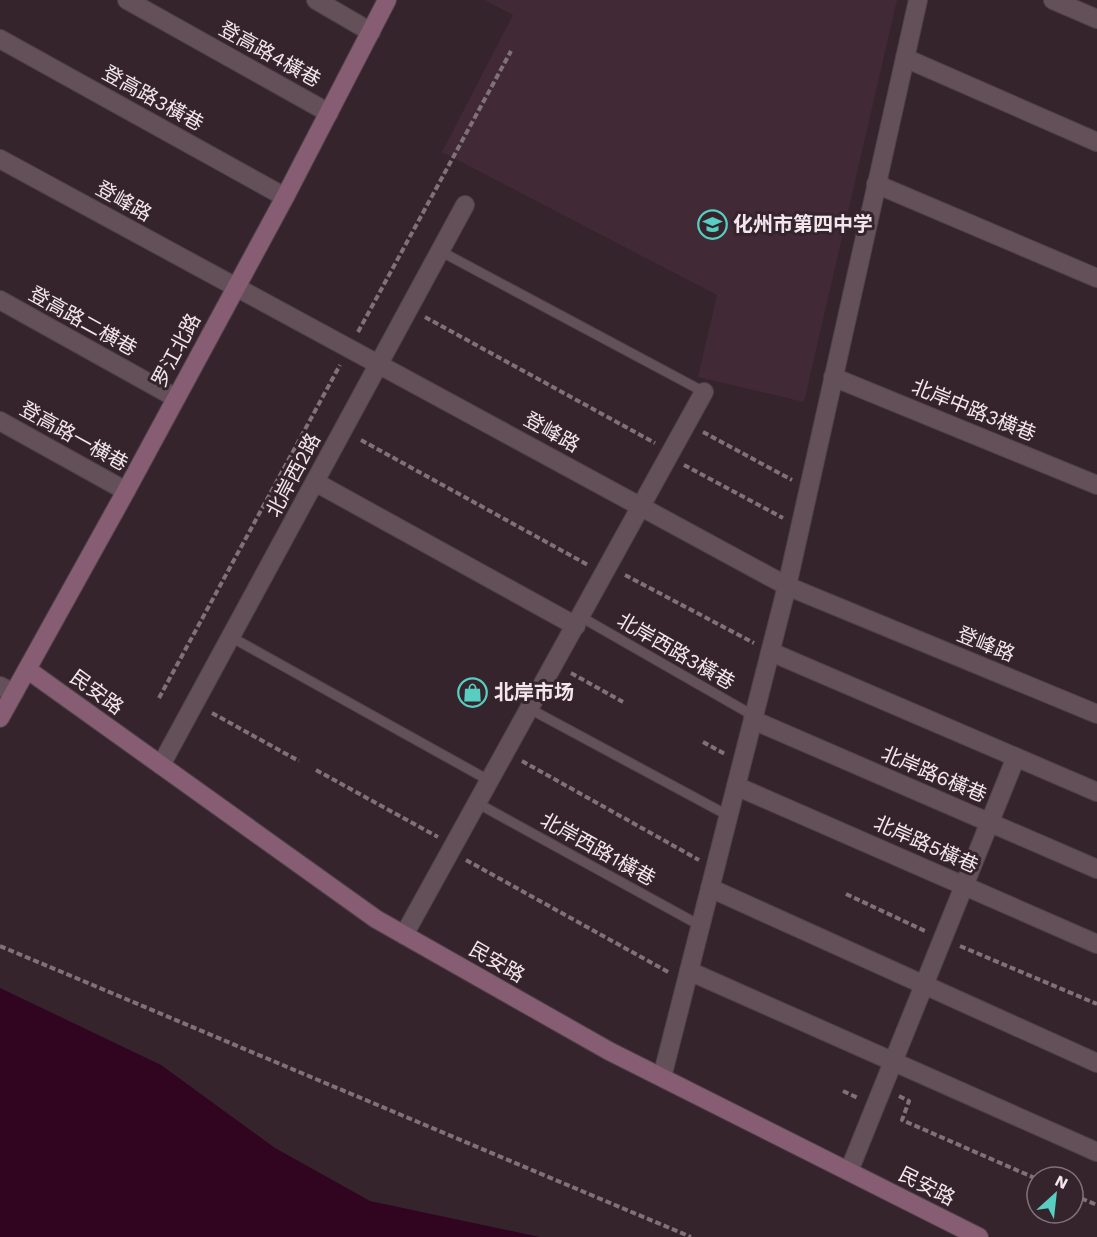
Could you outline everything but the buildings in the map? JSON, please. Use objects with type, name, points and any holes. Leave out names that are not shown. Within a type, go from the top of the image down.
[{"type":"main road","name":"罗江北路","points":[[0,718],[7,689],[28,670],[285,197],[387,0]]},
{"type":"main road","name":"民安路","points":[[28,670],[376,919],[609,1052],[979,1237]]},
{"type":"street","name":"登高路4橫巷","points":[[127,0],[329,112]]},
{"type":"street","points":[[316,0],[371,32]]},
{"type":"street","points":[[662,1077],[787,586],[918,0]]},
{"type":"street","points":[[1053,0],[1097,19]]},
{"type":"street","name":"登高路3橫巷","points":[[0,39],[285,197]]},
{"type":"street","points":[[905,58],[1097,142]]},
{"type":"street","name":"登峰路","points":[[0,159],[787,586],[1097,714]]},
{"type":"street","points":[[876,184],[1097,278]]},
{"type":"street","name":"北岸西2路","points":[[161,765],[465,205]]},
{"type":"street","name":"登高路二横巷","points":[[0,300],[176,398]]},
{"type":"street","name":"北岸中路3横巷","points":[[833,377],[1097,485]]},
{"type":"street","points":[[404,935],[704,393]]},
{"type":"street","name":"登高路一横巷","points":[[0,421],[126,491]]},
{"type":"street","points":[[315,482],[578,621]]},
{"type":"street","points":[[771,652],[1097,792]]},
{"type":"street","name":"北岸路6橫巷","points":[[754,718],[1097,869]]},
{"type":"street","points":[[849,1172],[1016,757]]},
{"type":"street","name":"北岸路5橫巷","points":[[736,786],[1097,944]]},
{"type":"street","points":[[710,888],[1097,1063]]},
{"type":"street","points":[[688,977],[893,1061],[1097,1152]]},
{"type":"lane","points":[[440,251],[704,393]]},
{"type":"lane","name":"北岸西路3橫巷","points":[[578,621],[754,718]]},
{"type":"lane","points":[[231,637],[490,781]]},
{"type":"lane","points":[[530,709],[729,816]]},
{"type":"lane","name":"北岸西路1橫巷","points":[[477,803],[701,926]]},
{"type":"path","points":[[159,698],[511,51]]},
{"type":"path","points":[[409,308],[800,527]]},
{"type":"path","points":[[687,423],[808,488]]},
{"type":"path","points":[[343,430],[607,570],[771,652]]},
{"type":"path","points":[[555,664],[623,702]]},
{"type":"path","points":[[195,704],[299,761]]},
{"type":"path","points":[[506,752],[715,869]]},
{"type":"path","points":[[316,770],[452,849],[688,977]]},
{"type":"path","points":[[846,894],[943,939],[1097,1004]]},
{"type":"path","points":[[0,946],[692,1237]]},
{"type":"path","points":[[882,1088],[909,1101],[902,1120],[1025,1174]]},
{"type":"shaded area","name":"化州市第四中学","points":[[485,0],[897,0],[804,402],[698,377],[717,295],[442,152],[513,15]]},
{"type":"shaded area","points":[[0,988],[161,1065],[275,1148],[370,1201],[540,1237],[0,1237]]},
{"type":"place","name":"化州市第四中学","points":[[712,224]]},
{"type":"place","name":"北岸市场","points":[[473,692]]}]
